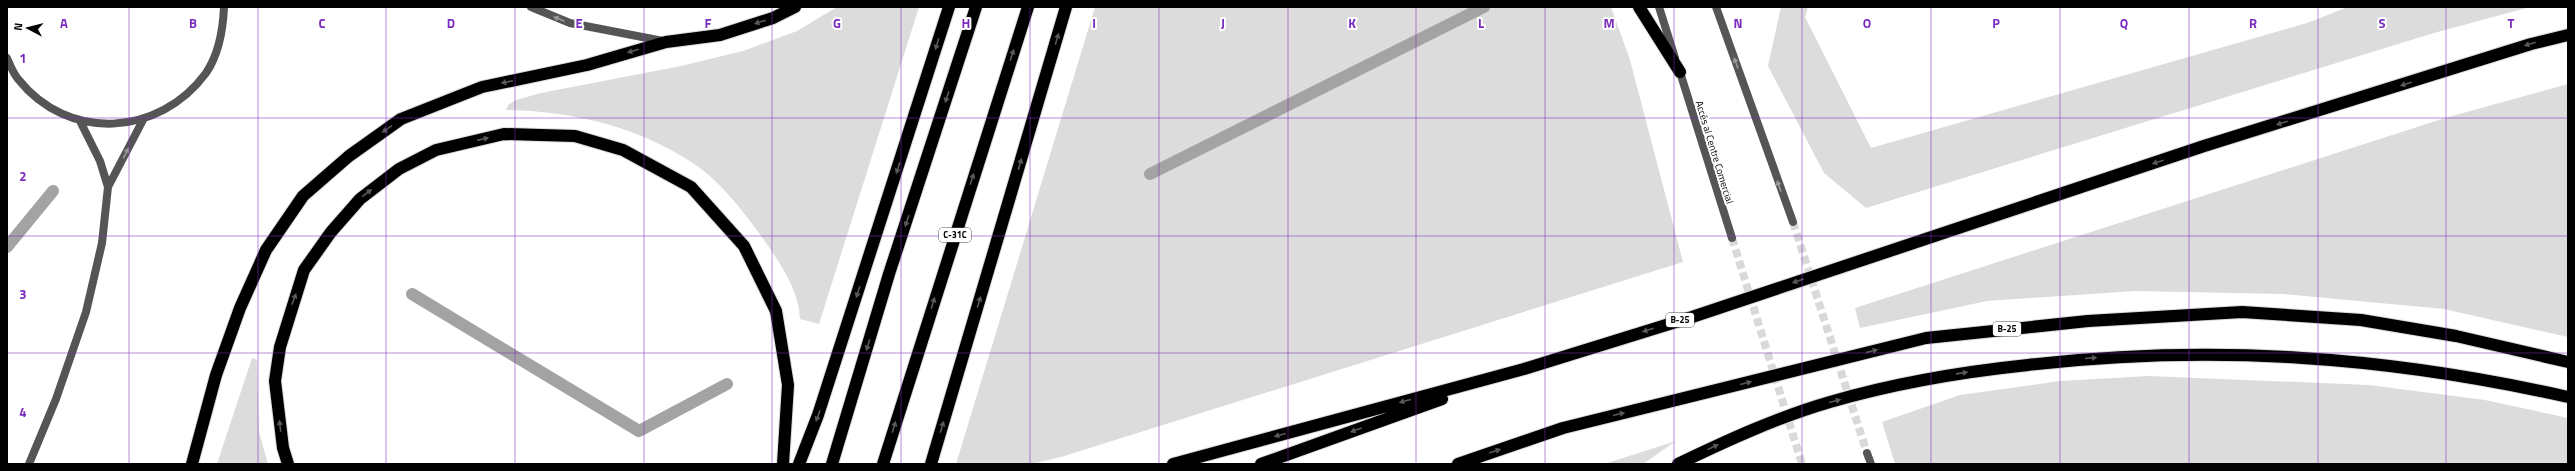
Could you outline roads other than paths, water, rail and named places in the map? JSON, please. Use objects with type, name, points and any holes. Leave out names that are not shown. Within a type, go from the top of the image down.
[{"type":"highway","points":[[192,464],[216,375],[240,308],[266,250],[304,196],[350,156],[401,119],[482,87],[587,65],[666,42],[720,35],[773,18],[795,7]]},
{"type":"highway","points":[[799,464],[818,415],[949,7]]},
{"type":"highway","points":[[832,464],[889,274],[976,7]]},
{"type":"highway","name":"C-31C","points":[[883,464],[1028,7]]},
{"type":"highway","points":[[931,464],[1066,7]]},
{"type":"highway","points":[[1639,7],[1680,72]]},
{"type":"highway","name":"B-25","points":[[1261,464],[1524,369],[1692,317],[2204,146],[2531,44],[2568,35]]},
{"type":"highway","points":[[288,464],[283,448],[275,381],[280,347],[304,270],[331,232],[360,198],[399,169],[436,150],[504,134],[575,136],[623,150],[691,187],[744,246],[776,311],[788,385],[783,464]]},
{"type":"highway","name":"B-25","points":[[1458,464],[1564,428],[1926,338],[2088,321],[2242,312],[2361,320],[2456,336],[2568,362]]},
{"type":"highway","points":[[1678,464],[1735,436],[1831,401],[1928,378],[2092,357],[2192,353],[2306,357],[2437,371],[2568,397]]},
{"type":"highway","points":[[1173,464],[1524,369]]},
{"type":"street","points":[[7,58],[18,79],[46,105],[80,121],[112,125],[143,120],[179,102],[206,73],[222,36],[224,7]]},
{"type":"street","points":[[531,7],[570,24],[666,42]]},
{"type":"street","name":"Accés al Centre Comercial","points":[[1659,7],[1732,238]]},
{"type":"street","points":[[1716,7],[1793,222]]},
{"type":"street","points":[[29,464],[56,400],[86,312],[102,243],[108,187],[143,120]]},
{"type":"street","points":[[80,121],[100,161],[108,187]]},
{"type":"street","points":[[1867,452],[1871,464]]},
{"type":"waterway","points":[[1150,174],[1484,7]]},
{"type":"waterway","points":[[7,247],[53,191]]},
{"type":"waterway","points":[[412,294],[639,431],[727,384]]},
{"type":"tunnel","points":[[1793,222],[1867,453]]},
{"type":"tunnel","points":[[1732,238],[1802,464]]}]
